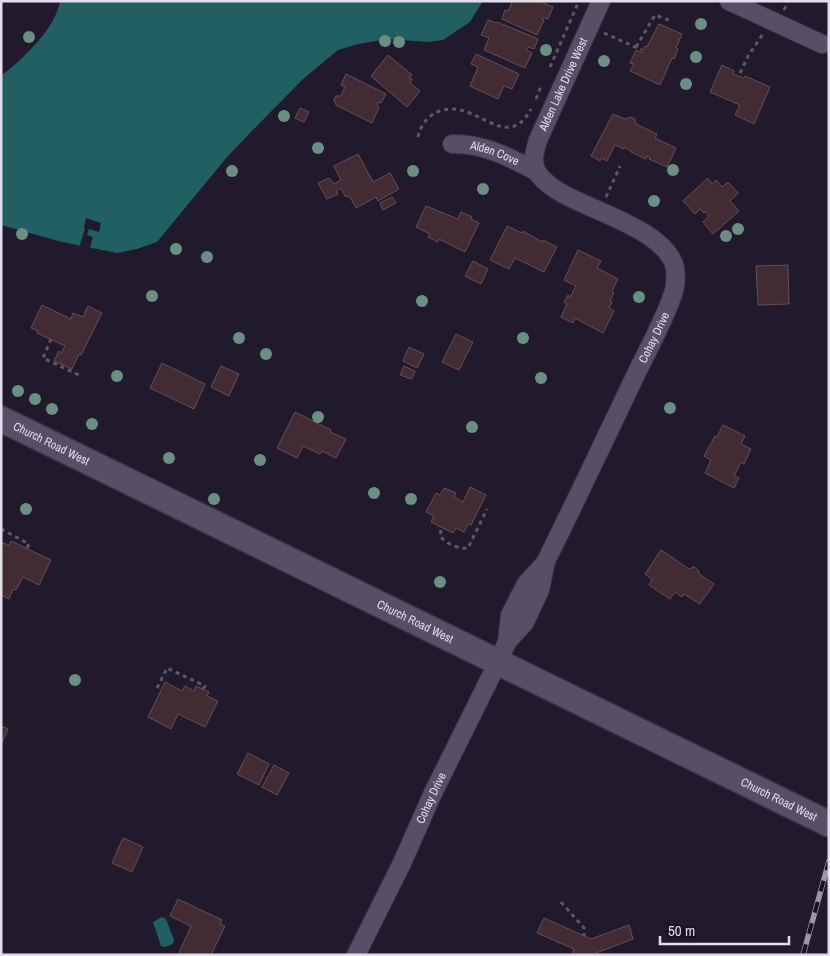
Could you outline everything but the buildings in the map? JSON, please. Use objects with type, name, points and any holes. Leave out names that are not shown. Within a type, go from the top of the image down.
[{"type":"street","name":"Alden Lake Drive West","points":[[536,170],[534,159],[538,140],[601,1]]},
{"type":"street","points":[[729,1],[822,44]]},
{"type":"street","name":"Alden Cove","points":[[452,144],[466,143],[478,146],[536,170]]},
{"type":"street","name":"Cohay Drive","points":[[356,955],[402,863],[433,793],[502,652],[510,615],[526,584],[546,561],[651,343],[675,285],[674,266],[671,258],[661,245],[640,230],[565,196],[542,179],[536,170]]},
{"type":"street","name":"Church Road West","points":[[1,419],[502,652],[829,824]]},
{"type":"path","points":[[549,70],[579,1]]},
{"type":"path","points":[[636,47],[655,15],[671,21]]},
{"type":"path","points":[[740,73],[769,20]]},
{"type":"path","points":[[590,26],[642,50]]},
{"type":"path","points":[[535,100],[543,82]]},
{"type":"path","points":[[418,137],[419,130],[428,118],[443,109],[464,110],[505,128],[521,124],[527,118],[532,108]]},
{"type":"path","points":[[599,212],[620,166]]},
{"type":"path","points":[[51,340],[43,358],[81,376]]},
{"type":"path","points":[[441,530],[440,536],[443,540],[462,549],[468,548],[487,509]]},
{"type":"path","points":[[1,529],[30,544],[27,548]]},
{"type":"path","points":[[158,688],[167,668],[205,686],[203,690]]},
{"type":"path","points":[[561,902],[584,928],[584,936]]},
{"type":"shaded area","points":[[60,1],[483,1],[470,22],[443,40],[428,42],[388,39],[358,44],[338,50],[302,80],[227,157],[157,242],[117,253],[62,242],[1,225],[1,76],[37,43],[52,22]]},
{"type":"shaded area","points":[[162,917],[166,919],[174,940],[173,944],[164,947],[161,946],[153,922]]},
{"type":"pier","points":[[86,218],[101,223],[99,232],[89,229],[87,235],[93,237],[89,250],[79,248]]},
{"type":"railway","points":[[803,955],[829,861]]}]
